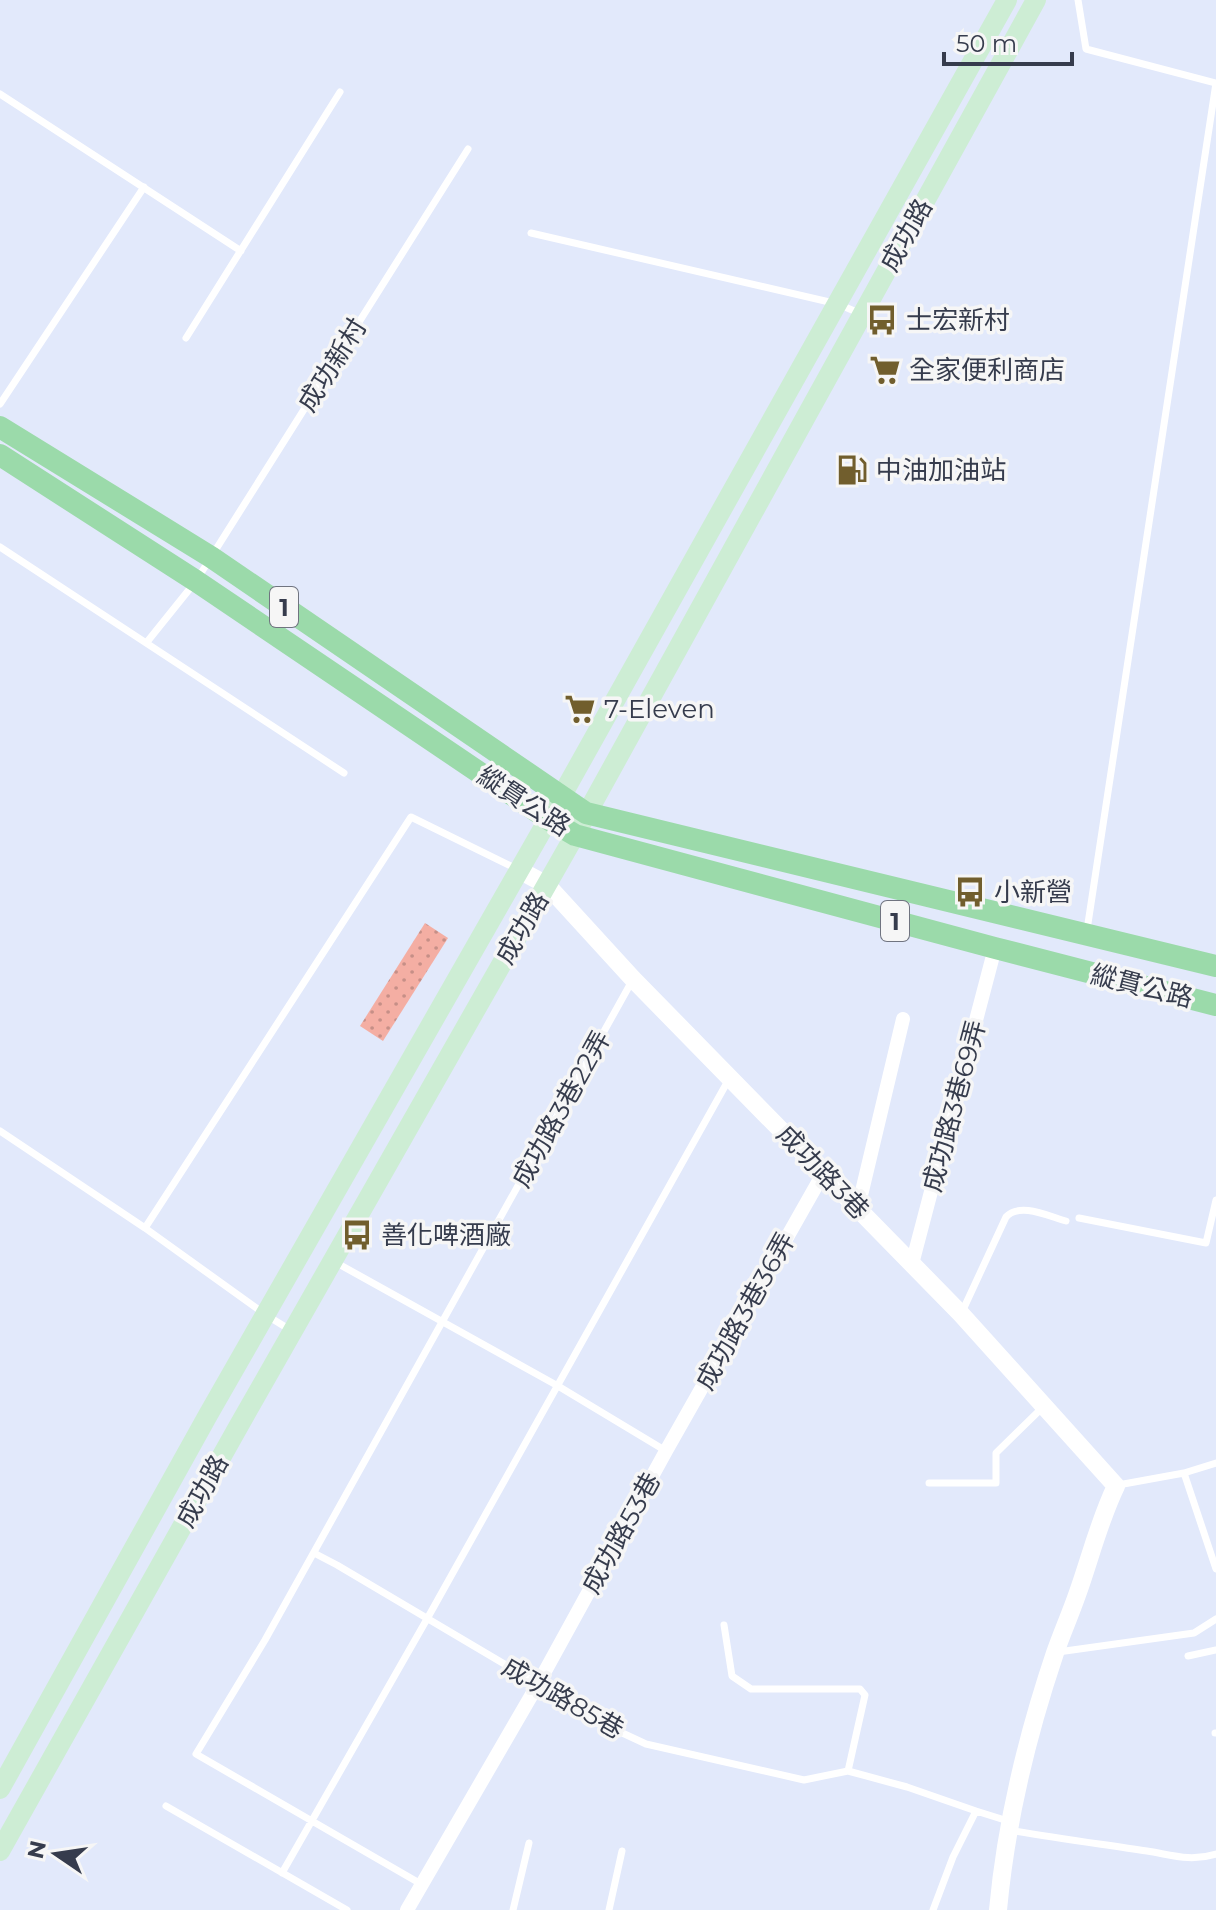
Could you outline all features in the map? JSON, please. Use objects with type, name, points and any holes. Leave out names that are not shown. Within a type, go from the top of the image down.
[{"type":"main road","name":"成功路","points":[[0,1789],[1007,0]]},
{"type":"main road","name":"成功路","points":[[0,1851],[575,835],[1036,0]]},
{"type":"main road","name":"縱貫公路","points":[[0,427],[211,557],[586,813],[1216,966]]},
{"type":"main road","name":"縱貫公路","points":[[0,455],[196,581],[575,835],[1216,1005]]},
{"type":"street","name":"成功路3巷","points":[[519,870],[547,885],[633,979],[961,1314],[1116,1486]]},
{"type":"street","name":"成功路3巷69弄","points":[[912,1264],[995,948]]},
{"type":"street","points":[[858,1208],[903,1019]]},
{"type":"street","name":"成功路3巷36弄","points":[[666,1451],[824,1172]]},
{"type":"street","name":"成功路53巷","points":[[407,1910],[538,1684],[666,1451]]},
{"type":"street","points":[[998,1910],[1009,1826],[1029,1742],[1055,1653],[1116,1486]]},
{"type":"lane","points":[[1078,0],[1086,49],[1216,83],[1086,934]]},
{"type":"lane","points":[[186,338],[340,92]]},
{"type":"lane","points":[[0,94],[241,251]]},
{"type":"lane","name":"成功新村","points":[[147,642],[196,581],[468,149]]},
{"type":"lane","points":[[0,404],[144,187]]},
{"type":"lane","points":[[531,233],[838,304],[862,314]]},
{"type":"lane","points":[[0,547],[344,773]]},
{"type":"lane","points":[[145,1228],[411,817],[519,870]]},
{"type":"lane","name":"成功路3巷22弄","points":[[441,1323],[633,979]]},
{"type":"lane","points":[[282,1873],[731,1077]]},
{"type":"lane","points":[[0,1131],[293,1331]]},
{"type":"lane","points":[[1079,1218],[1206,1243],[1216,1200]]},
{"type":"lane","points":[[961,1314],[1012,1210],[1021,1209],[1066,1221]]},
{"type":"lane","name":"成功路53巷","points":[[333,1261],[558,1386],[666,1451]]},
{"type":"lane","points":[[422,1885],[196,1754],[265,1640],[441,1323]]},
{"type":"lane","points":[[929,1483],[996,1483],[996,1453],[1045,1406]]},
{"type":"lane","points":[[1116,1486],[1184,1473],[1216,1463]]},
{"type":"lane","points":[[1184,1473],[1216,1569]]},
{"type":"lane","name":"成功路85巷","points":[[314,1553],[538,1684],[588,1717],[646,1744],[804,1780],[848,1771]]},
{"type":"lane","points":[[1055,1653],[1194,1633],[1216,1619]]},
{"type":"lane","points":[[724,1625],[732,1676],[751,1689],[860,1689],[865,1695],[848,1771],[907,1787],[1009,1826],[1178,1858],[1216,1854]]},
{"type":"lane","points":[[1188,1656],[1216,1650]]},
{"type":"lane","points":[[166,1806],[347,1910]]},
{"type":"lane","points":[[933,1910],[953,1857],[976,1811]]},
{"type":"lane","points":[[513,1910],[529,1843]]},
{"type":"lane","points":[[609,1910],[622,1851]]},
{"type":"shaded area","points":[[425,923],[448,938],[383,1041],[360,1026]]},
{"type":"place","name":"士宏新村","points":[[882,320]]},
{"type":"place","name":"全家便利商店","points":[[885,370]]},
{"type":"place","name":"中油加油站","points":[[852,470]]},
{"type":"place","name":"7-Eleven","points":[[580,709]]},
{"type":"place","name":"小新營","points":[[970,892]]},
{"type":"place","name":"善化啤酒廠","points":[[357,1235]]}]
